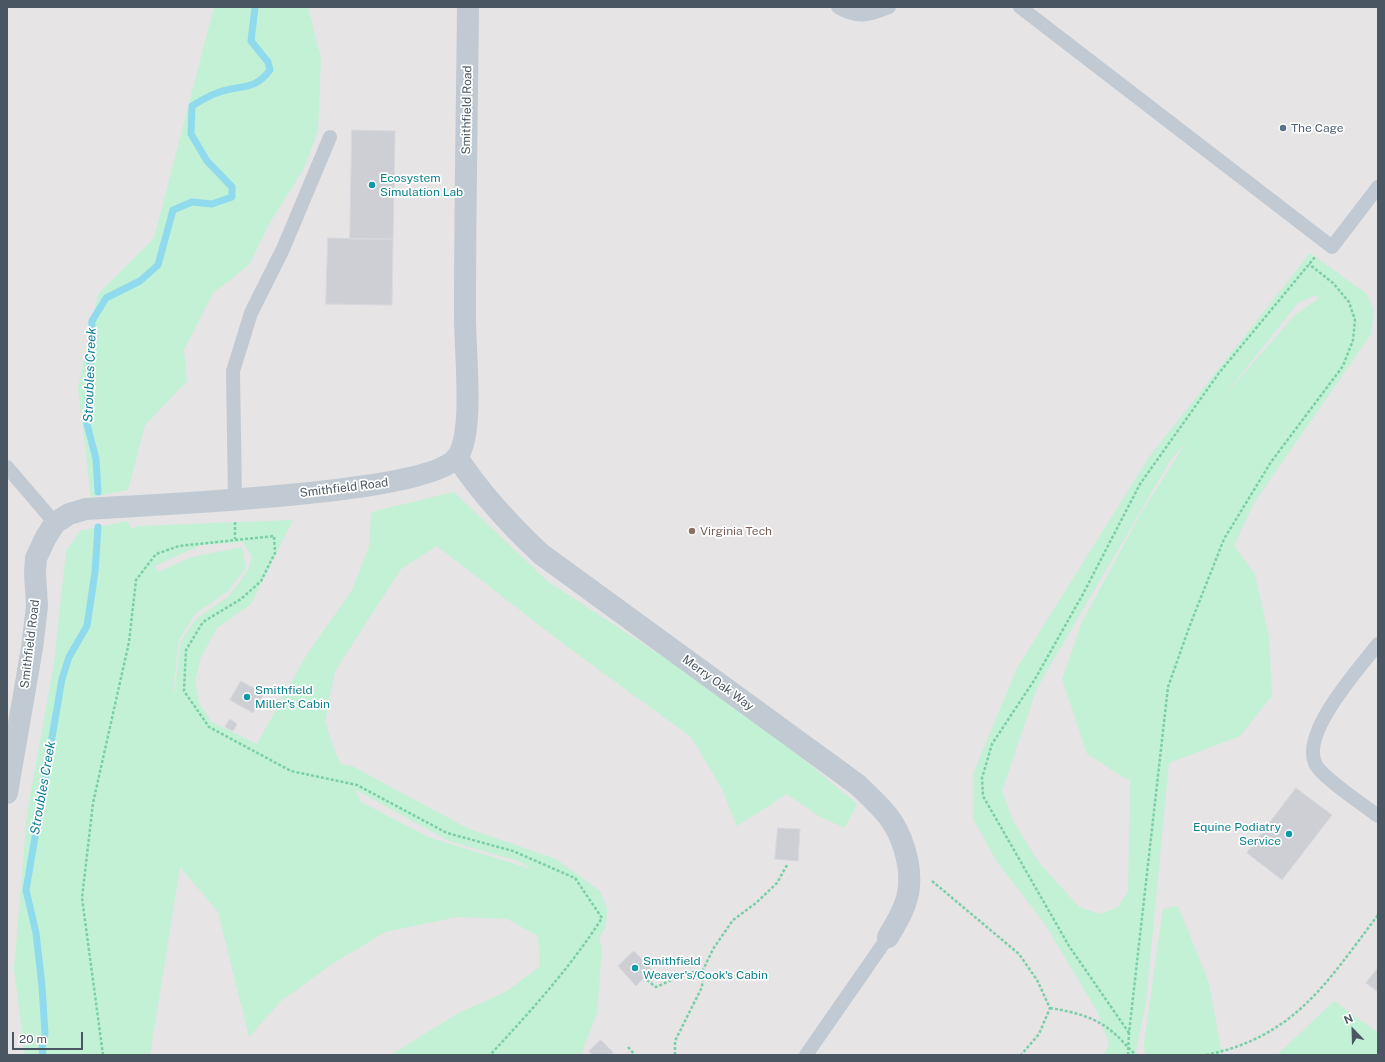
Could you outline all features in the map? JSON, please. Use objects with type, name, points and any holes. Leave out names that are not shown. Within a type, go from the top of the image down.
[{"type":"street","name":"Smithfield Road","points":[[7,793],[32,648],[37,606],[35,573],[36,558],[48,533],[55,524],[69,514],[86,509],[235,500],[394,482],[440,467],[457,457],[465,438],[467,417],[465,314],[468,7]]},
{"type":"street","name":"Merry Oak Way","points":[[457,457],[473,482],[498,511],[541,554],[858,785],[889,816],[901,840],[908,859],[910,887],[900,918],[888,937]]},
{"type":"lane","points":[[838,7],[848,12],[867,15],[889,7]]},
{"type":"lane","points":[[1020,7],[1332,247],[1378,187]]},
{"type":"lane","points":[[235,500],[233,371],[251,314],[283,249],[330,137]]},
{"type":"lane","points":[[7,467],[55,524]]},
{"type":"lane","points":[[1378,644],[1336,700],[1320,726],[1313,745],[1314,758],[1320,770],[1378,816]]},
{"type":"lane","points":[[806,1055],[888,937]]},
{"type":"path","points":[[1129,1033],[1069,946],[983,796],[982,778],[992,744],[1034,680],[1083,594],[1140,484],[1219,373],[1319,252]]},
{"type":"path","points":[[1128,1055],[1130,1050],[1129,1033],[1168,687],[1190,625],[1224,539],[1271,462],[1343,366],[1353,340],[1355,320],[1349,302],[1333,283],[1309,264]]},
{"type":"path","points":[[103,1055],[82,898],[93,803],[129,642],[136,580],[156,554],[179,546],[274,536],[275,553],[261,581],[241,599],[203,622],[186,650],[184,691],[209,727],[291,771],[357,785],[447,833],[513,851],[575,878],[602,918],[576,955],[530,1012],[490,1055]]},
{"type":"path","points":[[908,859],[1019,954],[1037,980],[1050,1008],[1039,1034],[1021,1055]]},
{"type":"path","points":[[675,1055],[675,1041],[702,987],[703,970],[713,949],[733,920],[756,903],[777,883],[787,865]]},
{"type":"path","points":[[1206,1055],[1227,1051],[1259,1038],[1284,1023],[1305,1006],[1327,981],[1378,915]]},
{"type":"path","points":[[647,980],[656,987],[685,974],[703,970]]},
{"type":"path","points":[[1050,1008],[1079,1013],[1097,1021],[1116,1035],[1136,1055]]},
{"type":"path","points":[[628,1048],[635,1055]]},
{"type":"shaded area","name":"Virginia Tech","points":[[7,7],[1378,7],[1378,1055],[7,1055]]},
{"type":"green space","points":[[214,7],[308,7],[321,59],[318,131],[303,170],[270,222],[249,265],[213,293],[184,350],[187,381],[145,425],[128,490],[91,497],[78,388],[98,294],[154,238]]},
{"type":"green space","points":[[1310,253],[1367,294],[1374,312],[1371,334],[1254,503],[1234,546],[1255,574],[1269,638],[1272,696],[1240,736],[1169,763],[1146,1002],[1135,1055],[1104,1055],[1109,1043],[1097,1011],[1043,921],[997,862],[973,819],[973,774],[1017,668],[1149,457]],"holes":[[[1316,295],[1319,298],[1294,316],[1219,402],[1298,303]],[[1187,441],[1140,515],[1082,622],[1062,679],[1087,754],[1126,779],[1130,778],[1128,891],[1118,907],[1100,914],[1079,907],[1040,864],[1013,821],[1002,791],[1037,688],[1170,461]]]},
{"type":"green space","points":[[454,492],[547,581],[706,685],[766,728],[857,804],[845,828],[820,817],[787,794],[737,826],[721,787],[691,737],[565,645],[437,546],[401,569],[335,671],[325,721],[341,764],[352,766],[467,828],[556,859],[600,891],[607,909],[606,927],[599,937],[602,950],[597,1013],[581,1055],[391,1055],[460,1012],[506,992],[540,966],[538,936],[507,919],[457,917],[385,932],[332,964],[281,1001],[249,1037],[218,912],[180,867],[150,1055],[25,1055],[14,969],[27,814],[54,663],[66,551],[80,531],[127,521],[132,529],[138,526],[293,520],[251,604],[217,628],[201,657],[195,681],[199,703],[212,722],[257,744],[306,656],[352,590],[369,546],[371,512]],"holes":[[[243,542],[252,557],[248,570],[229,596],[196,619],[181,641],[174,693],[179,640],[195,614],[228,591],[246,568],[242,547],[192,557],[158,572],[155,566],[201,545]],[[354,789],[449,841],[518,861],[534,870],[428,837],[361,802]]]},
{"type":"green space","points":[[1178,906],[1209,983],[1222,1055],[1145,1055],[1144,1043],[1163,909]]},
{"type":"green space","points":[[1334,1001],[1378,1033],[1378,1055],[1277,1055]]},
{"type":"building","name":"Ecosystem Simulation Lab","points":[[352,130],[395,131],[393,239],[350,239]]},
{"type":"building","points":[[328,238],[393,239],[392,305],[326,304]]},
{"type":"building","name":"Smithfield Miller's Cabin","points":[[241,681],[264,694],[253,713],[230,700]]},
{"type":"building","points":[[230,719],[237,724],[233,731],[225,727]]},
{"type":"building","name":"Equine Podiatry Service","points":[[1296,788],[1332,815],[1282,880],[1247,853]]},
{"type":"building","points":[[778,828],[800,829],[798,861],[775,859]]},
{"type":"building","name":"Smithfield Weaver's/Cook's Cabin","points":[[634,951],[652,970],[636,986],[618,966]]},
{"type":"building","points":[[1378,968],[1378,992],[1366,983]]},
{"type":"building","points":[[601,1040],[613,1052],[611,1055],[592,1055],[589,1051]]},
{"type":"waterway","name":"Stroubles Creek","points":[[98,492],[96,459],[87,424],[92,321],[106,298],[140,281],[158,265],[173,210],[192,202],[212,204],[232,197],[232,187],[207,161],[191,134],[192,106],[207,97],[225,90],[252,85],[258,82],[270,70],[268,62],[251,41],[255,7]]},
{"type":"waterway","name":"Stroubles Creek","points":[[43,1055],[42,1048],[45,1034],[42,986],[36,933],[26,890],[62,679],[69,657],[87,626],[95,572],[98,527]]},
{"type":"place","name":"The Cage","points":[[1283,128]]},
{"type":"place","name":"Ecosystem Simulation Lab","points":[[372,185]]},
{"type":"place","name":"Virginia Tech","points":[[692,531]]},
{"type":"place","name":"Smithfield Miller's Cabin","points":[[247,697]]},
{"type":"place","name":"Equine Podiatry Service","points":[[1289,834]]},
{"type":"place","name":"Smithfield Weaver's/Cook's Cabin","points":[[635,968]]}]
